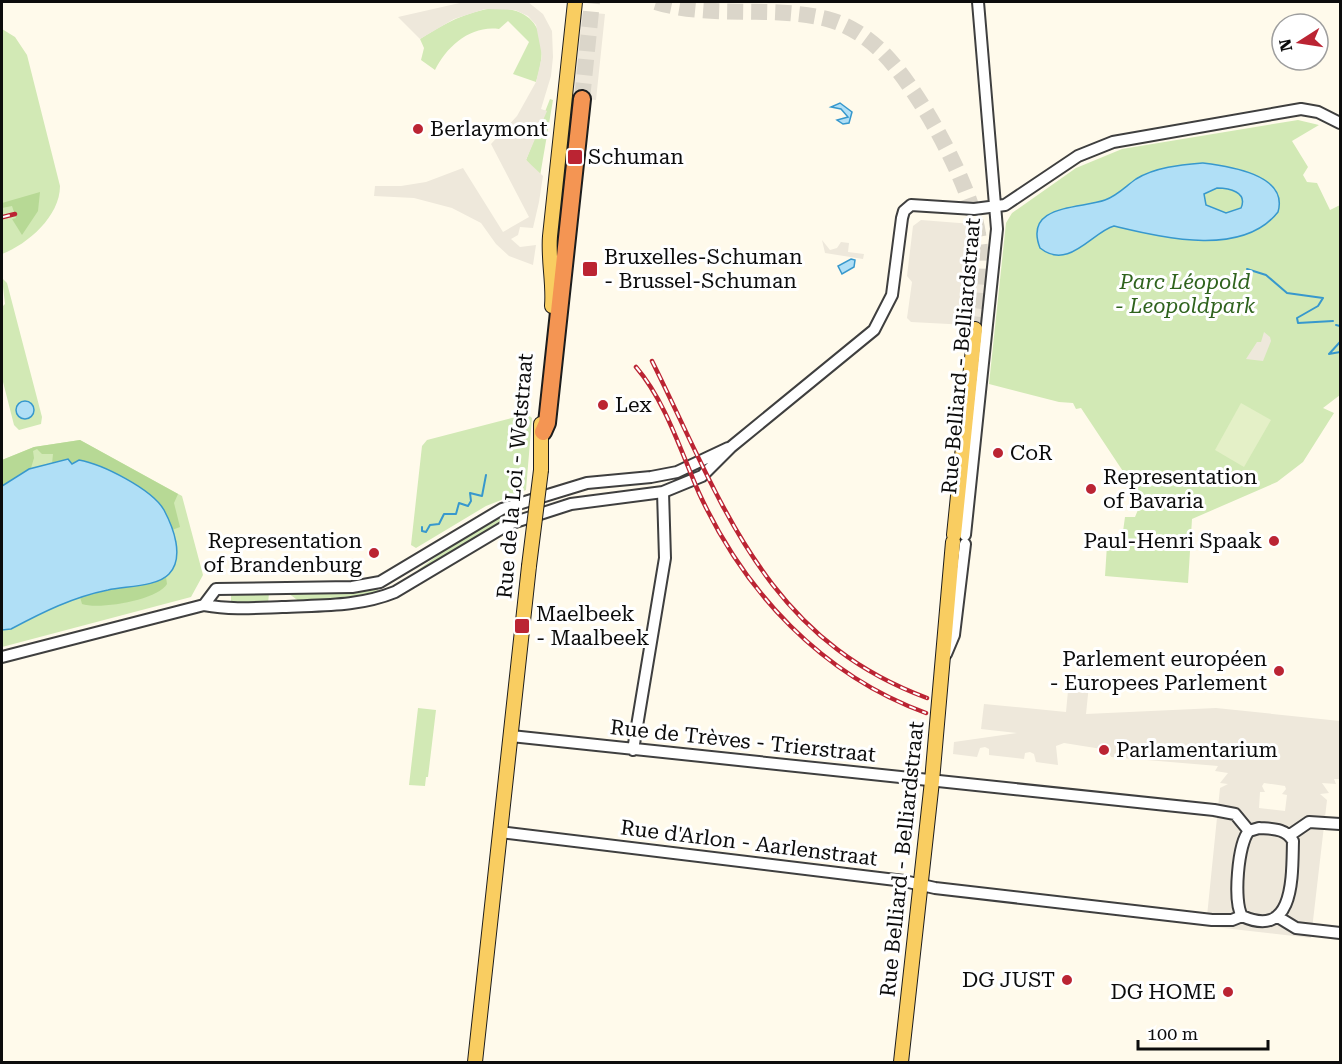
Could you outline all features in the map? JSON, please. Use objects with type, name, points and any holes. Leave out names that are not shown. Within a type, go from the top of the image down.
[{"type":"highway","points":[[543,432],[547,423],[582,99]]},
{"type":"main road","name":"Rue de la Loi - Wetstraat","points":[[475,1062],[541,470],[543,432],[541,422],[553,291],[548,260],[575,2]]},
{"type":"main road","name":"Rue Belliard - Belliardstraat","points":[[901,1062],[943,660],[959,539],[975,329]]},
{"type":"street","name":"Rue Belliard - Belliardstraat","points":[[959,539],[992,285],[997,229],[978,2]]},
{"type":"street","points":[[2,657],[204,605],[225,609],[333,606],[380,598],[395,592],[509,524],[571,504],[663,492],[702,476],[731,447],[858,344],[880,321],[895,284],[902,218],[907,208],[919,204],[974,209],[994,207],[1019,197],[1078,156],[1113,142],[1301,109],[1318,112],[1341,123]]},
{"type":"street","points":[[204,605],[216,590],[369,585],[399,572],[502,509],[587,483],[641,479],[677,472],[731,447]]},
{"type":"street","points":[[633,750],[663,569],[663,492]]},
{"type":"street","name":"Rue de Trèves - Trierstraat","points":[[511,736],[1229,812],[1235,814],[1249,831]]},
{"type":"street","points":[[1290,835],[1309,822],[1341,824]]},
{"type":"street","points":[[1242,916],[1236,902],[1242,842],[1249,831],[1271,829],[1290,835],[1293,841],[1289,893],[1286,907],[1278,918],[1296,928],[1341,933]]},
{"type":"street","name":"Rue d'Arlon - Aarlenstraat","points":[[500,832],[1212,920],[1232,920],[1242,916],[1260,922],[1278,918]]},
{"type":"green space","points":[[495,8],[523,14],[538,30],[542,54],[536,82],[513,74],[529,42],[508,21],[499,29],[479,30],[461,39],[446,53],[435,70],[421,60],[424,48],[420,39],[456,19]]},
{"type":"green space","points":[[2,29],[15,37],[27,55],[60,186],[55,208],[41,228],[22,243],[2,254]]},
{"type":"green space","points":[[550,99],[553,100],[540,176],[526,160]]},
{"type":"green space","name":"Parc Léopold - Leopoldpark","points":[[1298,120],[1319,125],[1292,141],[1308,167],[1303,175],[1307,182],[1317,183],[1330,210],[1340,205],[1340,395],[1323,408],[1334,413],[1303,462],[1277,482],[1192,519],[1188,583],[1105,576],[1107,545],[1121,546],[1125,517],[1135,517],[1142,500],[1081,408],[1076,409],[1073,403],[1059,402],[989,384],[1006,223],[1012,213],[1076,168],[1122,149]]},
{"type":"green space","points":[[40,192],[38,211],[22,235],[12,219],[16,218],[12,206],[2,208],[2,203]]},
{"type":"green space","points":[[2,278],[7,283],[42,417],[41,424],[19,430],[14,425],[2,378],[2,307],[5,304]]},
{"type":"green space","points":[[1241,403],[1271,420],[1244,467],[1215,450]]},
{"type":"green space","points":[[527,414],[532,418],[526,490],[486,506],[416,548],[411,545],[422,446],[427,440]]},
{"type":"green space","points":[[80,440],[182,496],[203,575],[191,597],[2,647],[2,630],[11,629],[70,599],[91,593],[177,551],[167,516],[57,463],[29,469],[2,486],[2,460],[34,447]]},
{"type":"green space","points":[[80,440],[178,494],[174,503],[180,527],[172,530],[165,515],[148,493],[126,479],[85,461],[79,460],[72,464],[68,459],[52,464],[53,454],[42,454],[37,449],[33,451],[34,458],[31,468],[2,486],[2,460],[34,447]]},
{"type":"green space","points":[[502,514],[506,522],[419,574],[418,570],[457,541]]},
{"type":"green space","points":[[166,577],[167,584],[161,590],[141,599],[114,605],[90,606],[82,604],[80,597]]},
{"type":"green space","points":[[378,587],[378,593],[354,599],[300,602],[288,593]]},
{"type":"green space","points":[[269,593],[268,604],[231,605],[231,594]]},
{"type":"green space","points":[[418,708],[436,710],[425,786],[409,785]]},
{"type":"shaded area","points":[[464,2],[528,2],[543,14],[552,31],[551,76],[541,109],[547,111],[526,160],[543,176],[539,202],[533,228],[520,227],[518,235],[511,239],[520,247],[536,245],[533,265],[509,256],[496,244],[481,223],[452,208],[414,198],[374,196],[375,186],[401,186],[426,182],[463,168],[503,232],[529,217],[491,144],[517,116],[536,82],[542,56],[536,25],[528,16],[515,10],[485,9],[454,19],[420,39],[398,17]]},
{"type":"shaded area","points":[[583,12],[605,14],[596,100],[568,97],[576,21],[582,17]]},
{"type":"shaded area","points":[[921,220],[972,224],[977,232],[971,283],[988,286],[985,321],[969,319],[968,325],[911,322],[907,318],[912,282],[907,276],[913,226]]},
{"type":"shaded area","points":[[822,240],[830,250],[837,248],[841,242],[849,243],[848,252],[864,254],[863,259],[825,253]]},
{"type":"shaded area","points":[[1264,332],[1271,341],[1263,361],[1246,359],[1257,342],[1261,342]]},
{"type":"shaded area","points":[[1090,675],[1086,714],[1216,708],[1340,721],[1340,779],[1334,779],[1336,784],[1322,783],[1329,793],[1320,794],[1327,800],[1311,938],[1206,926],[1220,788],[1228,784],[1220,783],[1228,773],[1215,771],[1218,766],[1111,757],[1108,750],[1064,743],[1056,746],[1058,765],[1036,762],[1034,754],[1030,752],[1025,753],[1024,759],[989,755],[989,749],[985,747],[980,748],[977,757],[953,754],[954,742],[1017,733],[981,729],[984,704],[1066,712],[1069,680]],"holes":[[[1264,783],[1285,786],[1286,789],[1282,794],[1287,795],[1285,811],[1259,808],[1260,792],[1265,792],[1262,786]]]},
{"type":"water","points":[[840,103],[852,112],[849,123],[843,124],[837,120],[848,117],[841,109],[831,107]]},
{"type":"water","points":[[1203,163],[1254,174],[1265,181],[1274,189],[1279,199],[1278,212],[1263,226],[1244,235],[1223,240],[1177,239],[1114,226],[1070,253],[1051,254],[1040,248],[1037,234],[1039,223],[1047,216],[1057,211],[1109,198],[1136,179],[1152,172],[1168,167]],"holes":[[[1222,188],[1240,195],[1241,208],[1226,213],[1206,205],[1204,194]]]},
{"type":"water","points":[[851,259],[855,260],[854,267],[842,274],[838,266]]},
{"type":"water","points":[[25,401],[31,404],[34,410],[31,416],[25,419],[19,416],[16,410],[19,404]]},
{"type":"water","points":[[68,459],[72,464],[79,460],[113,472],[138,486],[158,502],[174,533],[177,551],[174,567],[169,574],[157,581],[108,590],[70,601],[11,629],[2,630],[2,486],[29,469]]},
{"type":"waterway","points":[[1247,269],[1266,275],[1287,293],[1323,298],[1318,306],[1297,318],[1298,323],[1333,321]]},
{"type":"waterway","points":[[1336,325],[1340,326]]},
{"type":"waterway","points":[[1340,342],[1329,354],[1340,352]]},
{"type":"waterway","points":[[422,527],[422,531],[426,532],[430,525],[439,524],[444,514],[456,514],[459,503],[468,506],[471,501],[470,493],[482,496],[486,475]]},
{"type":"tunnel","points":[[582,99],[592,2]]},
{"type":"tunnel","points":[[656,2],[698,10],[784,13],[827,19],[843,24],[858,33],[884,54],[912,90],[942,139],[973,213],[981,258],[975,329]]},
{"type":"railway","points":[[3,217],[15,214]]},
{"type":"railway","points":[[652,361],[727,515],[755,561],[788,603],[826,640],[872,672],[927,698]]},
{"type":"railway","points":[[636,367],[664,411],[699,493],[718,530],[739,564],[764,597],[821,653],[853,677],[888,697],[926,713]]},
{"type":"place","name":"Berlaymont","points":[[418,129]]},
{"type":"place","name":"Schuman","points":[[575,157]]},
{"type":"place","name":"Bruxelles-Schuman - Brussel-Schuman","points":[[590,269]]},
{"type":"place","name":"Lex","points":[[603,405]]},
{"type":"place","name":"CoR","points":[[998,453]]},
{"type":"place","name":"Representation of Bavaria","points":[[1091,489]]},
{"type":"place","name":"Paul-Henri Spaak","points":[[1274,541]]},
{"type":"place","name":"Representation of Brandenburg","points":[[374,553]]},
{"type":"place","name":"Maelbeek - Maalbeek","points":[[522,626]]},
{"type":"place","name":"Parlement européen - Europees Parlement","points":[[1279,671]]},
{"type":"place","name":"Parlamentarium","points":[[1104,750]]},
{"type":"place","name":"DG JUST","points":[[1067,980]]},
{"type":"place","name":"DG HOME","points":[[1228,992]]}]
